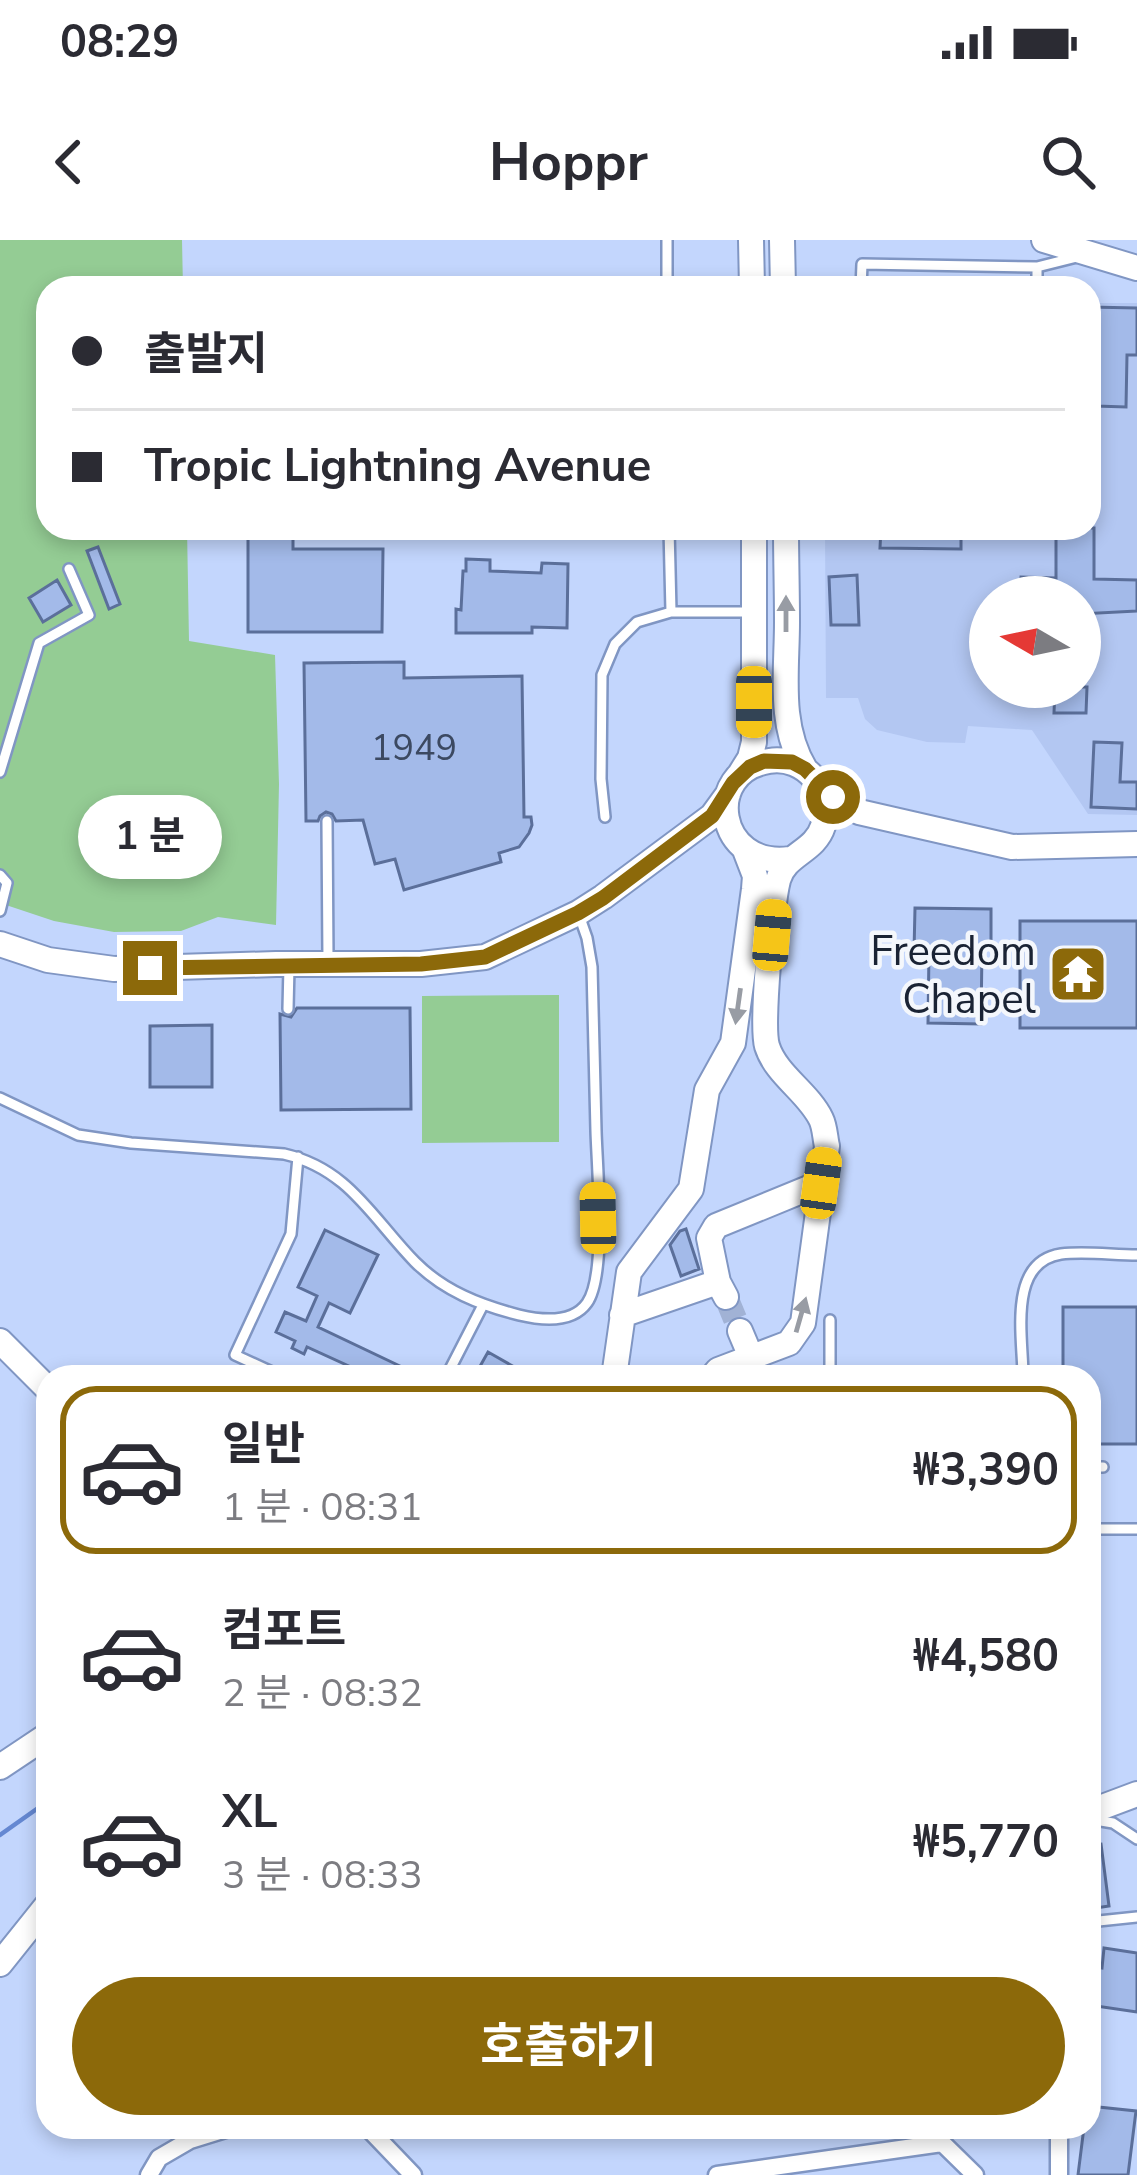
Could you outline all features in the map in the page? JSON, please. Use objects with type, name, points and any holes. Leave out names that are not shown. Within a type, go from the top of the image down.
[{"type":"street","points":[[751,240],[752,276]]},
{"type":"street","points":[[782,240],[783,276]]},
{"type":"street","points":[[1043,240],[1090,247],[1137,268]]},
{"type":"street","points":[[0,944],[48,960],[114,969],[421,964],[485,957],[578,913],[712,816],[750,758],[754,742],[754,540]]},
{"type":"street","points":[[786,540],[787,716],[795,752],[824,797],[826,814],[813,844]]},
{"type":"street","points":[[616,1365],[629,1273],[691,1189],[707,1090],[733,1043],[755,876],[727,823],[725,807],[734,784],[764,761],[792,762],[859,812],[901,823],[1012,847],[1137,844]]},
{"type":"street","points":[[731,1365],[789,1343],[803,1323],[826,1146],[823,1122],[767,1045],[765,1020],[782,869],[790,859],[839,830],[901,823]]},
{"type":"street","points":[[682,836],[718,830],[759,858],[790,859]]},
{"type":"street","points":[[622,1315],[722,1290],[709,1238],[716,1226],[821,1183]]},
{"type":"street","points":[[740,1331],[751,1357]]},
{"type":"street","points":[[0,1341],[36,1377]]},
{"type":"street","points":[[0,1767],[36,1743]]},
{"type":"street","points":[[1101,1810],[1137,1794]]},
{"type":"street","points":[[0,1964],[36,1919]]},
{"type":"street","points":[[149,2175],[159,2158],[193,2139]]},
{"type":"street","points":[[378,2139],[413,2175]]},
{"type":"street","points":[[938,2139],[975,2175]]},
{"type":"street","points":[[1059,2139],[1059,2175]]},
{"type":"street","points":[[717,2175],[942,2143]]},
{"type":"lane","points":[[667,240],[667,276]]},
{"type":"lane","points":[[862,276],[862,264],[1037,267],[1090,247]]},
{"type":"lane","points":[[1037,267],[1037,276]]},
{"type":"lane","points":[[669,540],[670,612]]},
{"type":"lane","points":[[0,772],[39,643],[89,615],[69,569]]},
{"type":"lane","points":[[605,817],[602,675],[615,644],[637,622],[670,612],[755,612]]},
{"type":"lane","points":[[327,821],[328,965]]},
{"type":"lane","points":[[0,875],[7,883],[0,911]]},
{"type":"lane","points":[[0,1098],[78,1135],[298,1157],[353,1190],[416,1263],[444,1287],[483,1305],[543,1320],[558,1318],[588,1302],[596,1274],[592,967],[578,913]]},
{"type":"lane","points":[[288,1009],[289,965]]},
{"type":"lane","points":[[257,1365],[235,1355],[291,1234],[298,1157]]},
{"type":"lane","points":[[1023,1365],[1022,1297],[1034,1267],[1062,1254],[1137,1256]]},
{"type":"lane","points":[[452,1365],[483,1305]]},
{"type":"lane","points":[[830,1319],[830,1365]]},
{"type":"lane","points":[[1101,1529],[1137,1529]]},
{"type":"lane","points":[[1101,1819],[1137,1839]]},
{"type":"lane","points":[[1101,1921],[1137,1917]]},
{"type":"shaded area","points":[[1101,303],[1137,303],[1137,815],[1088,814],[1032,730],[968,726],[965,743],[927,742],[877,730],[865,719],[858,698],[826,698],[825,540],[1101,540]]},
{"type":"green space","points":[[0,240],[182,240],[183,276],[36,276],[36,540],[187,540],[189,641],[275,655],[276,925],[218,917],[181,931],[114,932],[54,921],[0,903]]},
{"type":"green space","points":[[559,995],[559,1142],[422,1143],[422,996]]},
{"type":"building","points":[[1101,307],[1137,308],[1137,355],[1127,355],[1126,407],[1101,406]]},
{"type":"building","points":[[248,540],[293,540],[293,549],[383,549],[382,632],[248,632]]},
{"type":"building","points":[[880,540],[961,540],[961,549],[880,548]]},
{"type":"building","points":[[1056,540],[1094,540],[1094,576],[1056,576]]},
{"type":"building","points":[[98,547],[120,604],[109,609],[87,551]]},
{"type":"building","points":[[466,559],[490,560],[490,571],[541,573],[542,563],[568,564],[567,628],[456,633]]},
{"type":"building","points":[[857,575],[859,625],[831,625],[829,577]]},
{"type":"building","points":[[1101,579],[1137,580],[1137,611],[1101,613]]},
{"type":"building","points":[[57,580],[71,605],[43,622],[29,598]]},
{"type":"building","points":[[404,662],[404,678],[522,676],[524,817],[531,817],[532,825],[519,847],[499,853],[501,862],[404,890],[395,859],[375,864],[363,820],[336,821],[326,812],[318,821],[306,821],[304,663]]},
{"type":"building","points":[[1054,708],[1086,708],[1086,713],[1054,713]]},
{"type":"building","points":[[1094,742],[1122,743],[1120,782],[1137,782],[1137,809],[1091,807]]},
{"type":"building","points":[[915,908],[991,909],[991,949],[982,948],[981,1024],[928,1023],[929,952],[914,952]]},
{"type":"building","name":"Freedom Chapel","points":[[1020,921],[1137,921],[1137,1028],[1020,1028]]},
{"type":"building","points":[[297,1008],[410,1008],[411,1109],[281,1110],[280,1014],[291,1017]]},
{"type":"building","points":[[212,1025],[212,1087],[150,1087],[150,1026]]},
{"type":"building","points":[[686,1229],[699,1269],[681,1276],[670,1245]]},
{"type":"building","points":[[325,1230],[378,1255],[350,1313],[329,1303],[318,1327],[398,1365],[347,1365],[307,1347],[304,1354],[292,1348],[295,1341],[276,1332],[285,1312],[306,1321],[317,1296],[298,1287]]},
{"type":"building","points":[[1063,1307],[1137,1307],[1137,1444],[1101,1444],[1101,1365],[1063,1365]]},
{"type":"building","points":[[488,1352],[511,1365],[481,1365]]},
{"type":"building","points":[[1101,1844],[1109,1906],[1101,1907]]},
{"type":"building","points":[[1104,1948],[1137,1953],[1137,2012],[1101,2007]]},
{"type":"building","points":[[1101,2107],[1136,2111],[1128,2175],[1078,2175],[1082,2139],[1101,2139]]},
{"type":"waterway","points":[[0,1835],[36,1810]]},
{"type":"tunnel","points":[[726,1297],[740,1331]]},
{"type":"place","name":"Freedom Chapel","points":[[1078,974]]},
{"type":"route","points":[[150,968],[421,964],[485,957],[603,898],[712,816],[733,783],[750,767],[764,761],[792,762],[833,797]]}]
